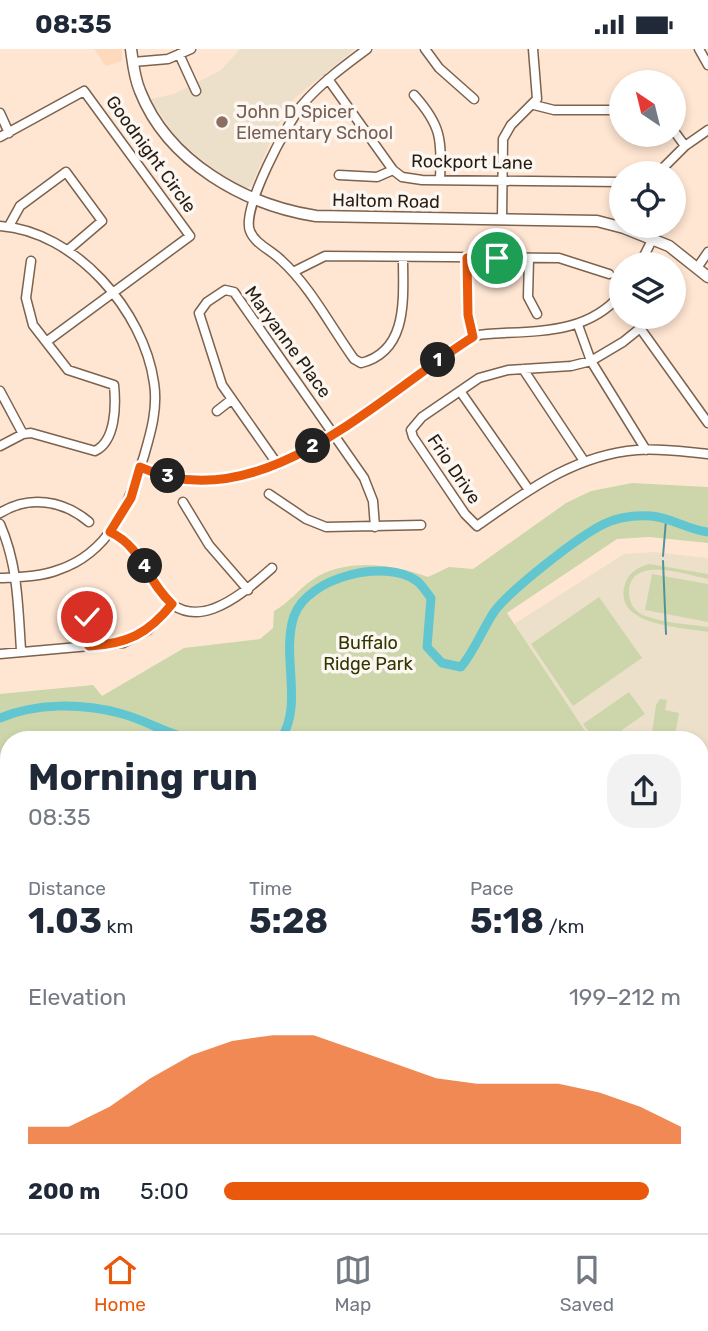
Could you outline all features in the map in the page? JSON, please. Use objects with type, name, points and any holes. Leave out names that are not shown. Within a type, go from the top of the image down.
[{"type":"main road","name":"Haltom Road","points":[[131,49],[141,94],[155,120],[201,168],[253,199],[289,211],[316,216],[502,218],[597,221],[609,225]]},
{"type":"main road","name":"Haltom Road","points":[[653,238],[672,248],[708,277]]},
{"type":"street","points":[[133,62],[156,62],[191,49]]},
{"type":"street","points":[[367,49],[328,79],[300,108],[265,170],[253,199],[249,215],[250,233],[293,272],[354,359],[361,363],[385,350],[398,331],[402,314],[403,258]]},
{"type":"street","points":[[425,49],[439,68],[474,99]]},
{"type":"street","points":[[502,218],[505,134],[534,105],[538,91],[533,49]]},
{"type":"street","points":[[699,49],[708,65]]},
{"type":"street","points":[[179,54],[196,91]]},
{"type":"street","name":"Rockport Lane","points":[[328,79],[393,170],[412,179],[609,182]]},
{"type":"street","name":"Goodnight Circle","points":[[0,137],[84,91],[189,233],[189,238],[183,243],[111,292]]},
{"type":"street","points":[[414,95],[433,118],[441,138],[440,179]]},
{"type":"street","points":[[534,105],[554,110],[609,110]]},
{"type":"street","points":[[0,113],[9,133]]},
{"type":"street","points":[[686,145],[708,130]]},
{"type":"street","points":[[669,161],[684,147]]},
{"type":"street","points":[[339,175],[377,177],[393,170]]},
{"type":"street","points":[[0,578],[67,566],[97,547],[110,532],[131,498],[154,422],[154,383],[139,335],[111,292],[68,250],[4,226],[15,210],[66,172],[102,221],[68,250]]},
{"type":"street","points":[[646,252],[653,238]]},
{"type":"street","points":[[697,268],[708,252]]},
{"type":"street","points":[[293,272],[325,256],[570,260],[609,274]]},
{"type":"street","points":[[467,258],[468,315],[473,337]]},
{"type":"street","points":[[529,258],[528,297],[537,314]]},
{"type":"street","points":[[0,446],[23,434],[55,438],[95,451],[104,445],[111,428],[114,384],[68,370],[46,342],[27,309],[32,261]]},
{"type":"street","name":"Maryanne Place","points":[[278,465],[222,385],[199,313],[207,302],[228,289],[234,292],[369,487],[375,527]]},
{"type":"street","points":[[46,342],[111,292]]},
{"type":"street","points":[[140,467],[158,474],[195,480],[236,476],[278,465],[334,435],[473,337],[551,331],[578,325],[609,304]]},
{"type":"street","points":[[578,325],[589,357],[646,450]]},
{"type":"street","points":[[589,357],[615,348],[639,329]]},
{"type":"street","points":[[641,329],[708,423]]},
{"type":"street","name":"Frio Drive","points":[[529,490],[477,526],[465,515],[411,430],[422,417],[487,375],[523,369],[571,366],[589,357]]},
{"type":"street","points":[[523,369],[584,461]]},
{"type":"street","points":[[0,391],[23,434]]},
{"type":"street","points":[[460,391],[529,490],[584,461],[646,450],[708,454]]},
{"type":"street","points":[[216,411],[231,400]]},
{"type":"street","points":[[700,411],[708,406]]},
{"type":"street","points":[[269,494],[319,526],[421,525]]},
{"type":"street","points":[[0,513],[23,502],[39,501],[59,505],[89,522]]},
{"type":"street","points":[[183,502],[209,545],[248,590]]},
{"type":"street","points":[[0,524],[10,549],[16,577],[17,651]]},
{"type":"street","points":[[110,532],[123,538],[136,551],[156,588],[172,604],[196,611],[214,609],[230,603],[272,568]]},
{"type":"street","points":[[87,601],[89,646]]},
{"type":"street","points":[[0,654],[113,645],[135,638],[158,622],[172,604]]},
{"type":"shaded area","points":[[94,49],[122,49],[122,61],[106,66]]},
{"type":"shaded area","name":"John D Spicer Elementary School","points":[[240,49],[355,49],[295,98],[276,129],[251,186],[246,189],[221,175],[190,150],[173,133],[150,99],[174,94],[221,70]]},
{"type":"shaded area","points":[[654,552],[708,558],[708,731],[585,731],[514,624],[624,554]]},
{"type":"green space","name":"Buffalo Ridge Park","points":[[632,483],[708,487],[708,543],[649,537],[617,539],[507,613],[585,731],[0,731],[0,694],[93,685],[102,696],[184,648],[260,639],[273,628],[274,611],[312,580],[339,568],[385,566],[428,577],[449,567],[473,569],[566,503],[591,491]]},
{"type":"green space","points":[[649,564],[708,574],[708,579],[661,570],[648,570],[638,574],[632,581],[629,593],[635,609],[658,620],[708,627],[708,632],[652,622],[629,609],[624,598],[626,580],[634,571]]},
{"type":"green space","points":[[652,574],[708,584],[708,622],[645,610]]},
{"type":"green space","points":[[599,597],[642,658],[573,706],[531,644]]},
{"type":"green space","points":[[629,692],[645,714],[623,731],[588,731],[583,724]]},
{"type":"green space","points":[[660,699],[667,700],[665,710],[679,713],[676,731],[652,731],[656,705]]},
{"type":"waterway","points":[[285,731],[291,709],[290,647],[294,616],[302,602],[331,582],[349,575],[386,571],[403,574],[417,581],[431,598],[427,647],[442,663],[461,667],[502,602],[546,564],[604,524],[627,517],[651,516],[708,532]]},
{"type":"waterway","points":[[663,556],[666,520]]},
{"type":"waterway","points":[[663,561],[666,634]]},
{"type":"waterway","points":[[0,718],[43,707],[89,707],[119,713],[168,731]]},
{"type":"place","name":"John D Spicer Elementary School","points":[[222,122]]},
{"type":"route","points":[[87,617],[89,646],[113,645],[143,634],[158,622],[172,604],[156,588],[136,551],[123,538],[110,532],[131,498],[140,467],[158,474],[195,480],[236,476],[278,465],[334,435],[408,380],[473,337],[468,315],[467,258],[497,258]]}]
